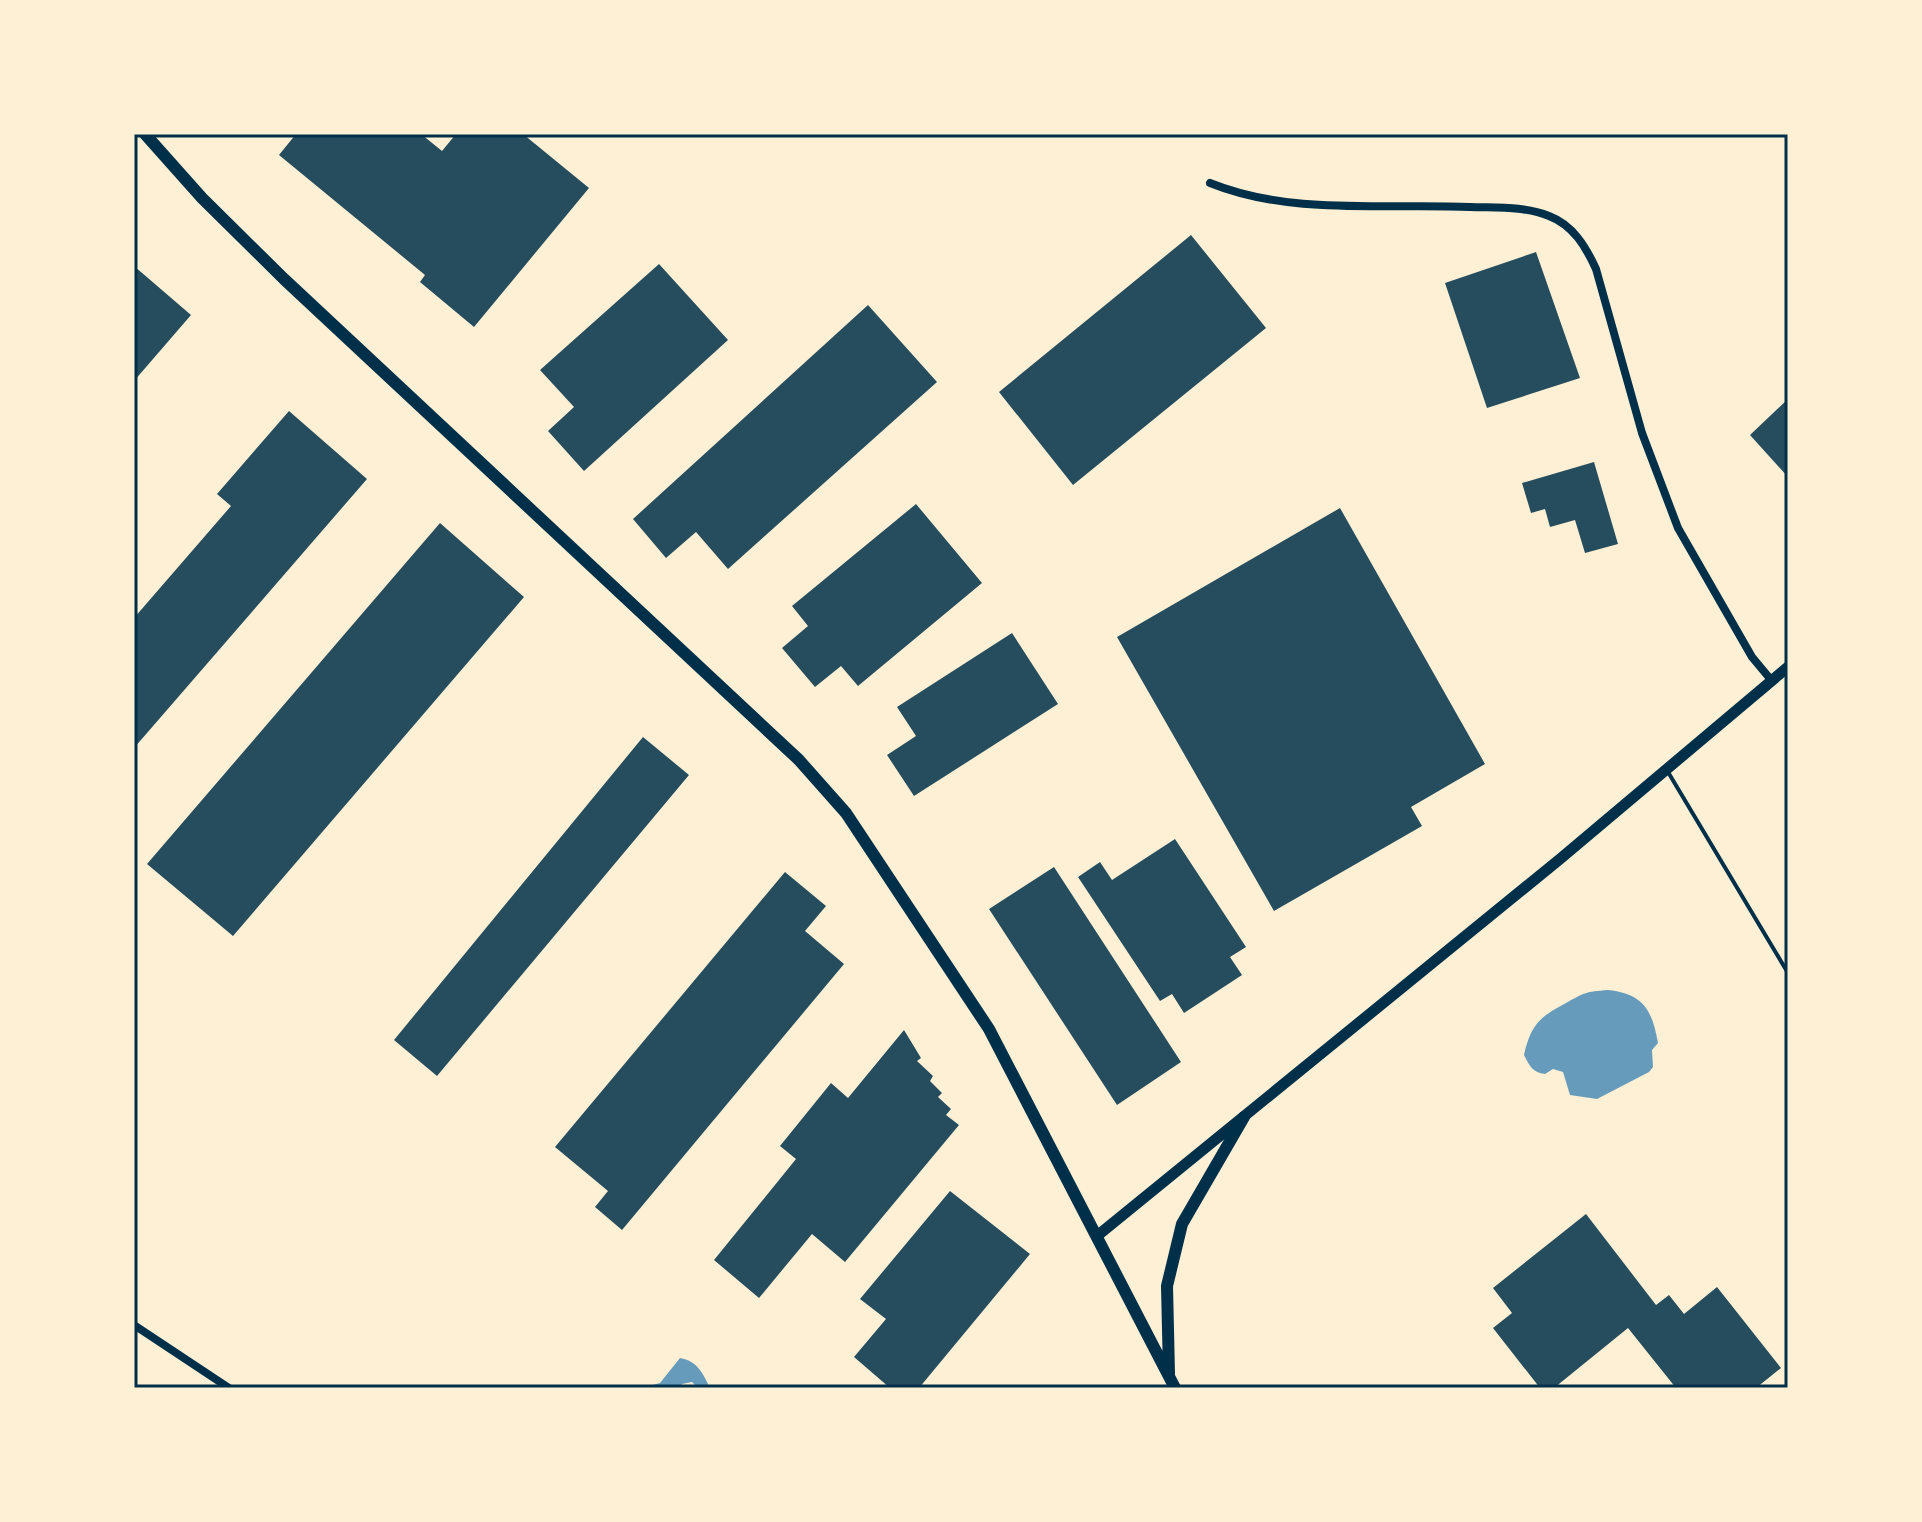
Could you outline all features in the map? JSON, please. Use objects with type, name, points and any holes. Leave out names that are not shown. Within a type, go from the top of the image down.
[{"type":"main road","points":[[145,134],[240,237],[811,771],[846,813],[989,1029],[1172,1383]]},
{"type":"main road","points":[[1172,1383],[1167,1286],[1182,1224],[1244,1117]]},
{"type":"street","points":[[1210,183],[1264,200],[1296,204],[1416,204],[1527,209],[1552,216],[1572,231],[1586,246],[1596,269],[1642,433],[1678,528],[1752,657],[1772,681]]},
{"type":"street","points":[[1097,1236],[1667,770],[1788,667]]},
{"type":"street","points":[[134,1325],[229,1388]]},
{"type":"lane","points":[[1667,770],[1788,973]]},
{"type":"water","points":[[1608,990],[1630,995],[1649,1013],[1658,1043],[1652,1050],[1653,1067],[1597,1099],[1570,1095],[1563,1072],[1553,1069],[1545,1074],[1530,1065],[1524,1055],[1530,1036],[1543,1017],[1557,1008],[1586,993]]},
{"type":"water","points":[[680,1358],[695,1365],[710,1388],[698,1388],[692,1382],[682,1384],[681,1388],[642,1388],[660,1383]]},
{"type":"building","points":[[296,134],[421,134],[442,151],[456,134],[523,134],[589,188],[474,327],[420,282],[425,275],[279,155]]},
{"type":"building","points":[[1191,235],[1266,328],[1073,485],[999,392]]},
{"type":"building","points":[[1536,252],[1580,378],[1487,408],[1445,283]]},
{"type":"building","points":[[659,264],[728,340],[584,471],[548,431],[574,407],[540,370]]},
{"type":"building","points":[[134,266],[191,315],[134,381]]},
{"type":"building","points":[[868,305],[937,382],[728,569],[696,532],[666,558],[633,519]]},
{"type":"building","points":[[1788,399],[1788,477],[1750,435]]},
{"type":"building","points":[[289,411],[367,479],[134,748],[134,618],[231,506],[217,494]]},
{"type":"building","points":[[1594,462],[1618,544],[1585,553],[1575,520],[1550,527],[1545,509],[1531,513],[1522,483]]},
{"type":"building","points":[[916,504],[982,583],[858,686],[841,666],[815,687],[782,648],[808,626],[792,606]]},
{"type":"building","points":[[1340,508],[1485,764],[1411,807],[1422,826],[1274,911],[1117,637]]},
{"type":"building","points":[[440,523],[524,597],[233,936],[147,864]]},
{"type":"building","points":[[1012,633],[1058,704],[914,796],[887,755],[916,736],[897,707]]},
{"type":"building","points":[[643,737],[689,775],[437,1076],[394,1040]]},
{"type":"building","points":[[1175,839],[1246,947],[1230,957],[1242,975],[1184,1013],[1172,994],[1160,1001],[1078,877],[1100,862],[1112,880]]},
{"type":"building","points":[[1054,867],[1181,1062],[1117,1105],[989,909]]},
{"type":"building","points":[[785,872],[826,906],[805,931],[844,964],[622,1230],[595,1207],[608,1191],[555,1147]]},
{"type":"building","points":[[904,1030],[921,1058],[917,1061],[933,1076],[930,1081],[942,1093],[938,1097],[951,1109],[946,1115],[959,1125],[845,1262],[812,1234],[759,1298],[714,1260],[796,1159],[780,1146],[831,1083],[848,1098]]},
{"type":"building","points":[[950,1191],[1030,1254],[919,1388],[890,1388],[854,1357],[886,1319],[860,1299]]},
{"type":"building","points":[[1586,1214],[1656,1305],[1669,1295],[1684,1314],[1717,1287],[1781,1368],[1756,1388],[1676,1388],[1628,1328],[1554,1388],[1540,1388],[1493,1328],[1512,1313],[1493,1288]]}]
